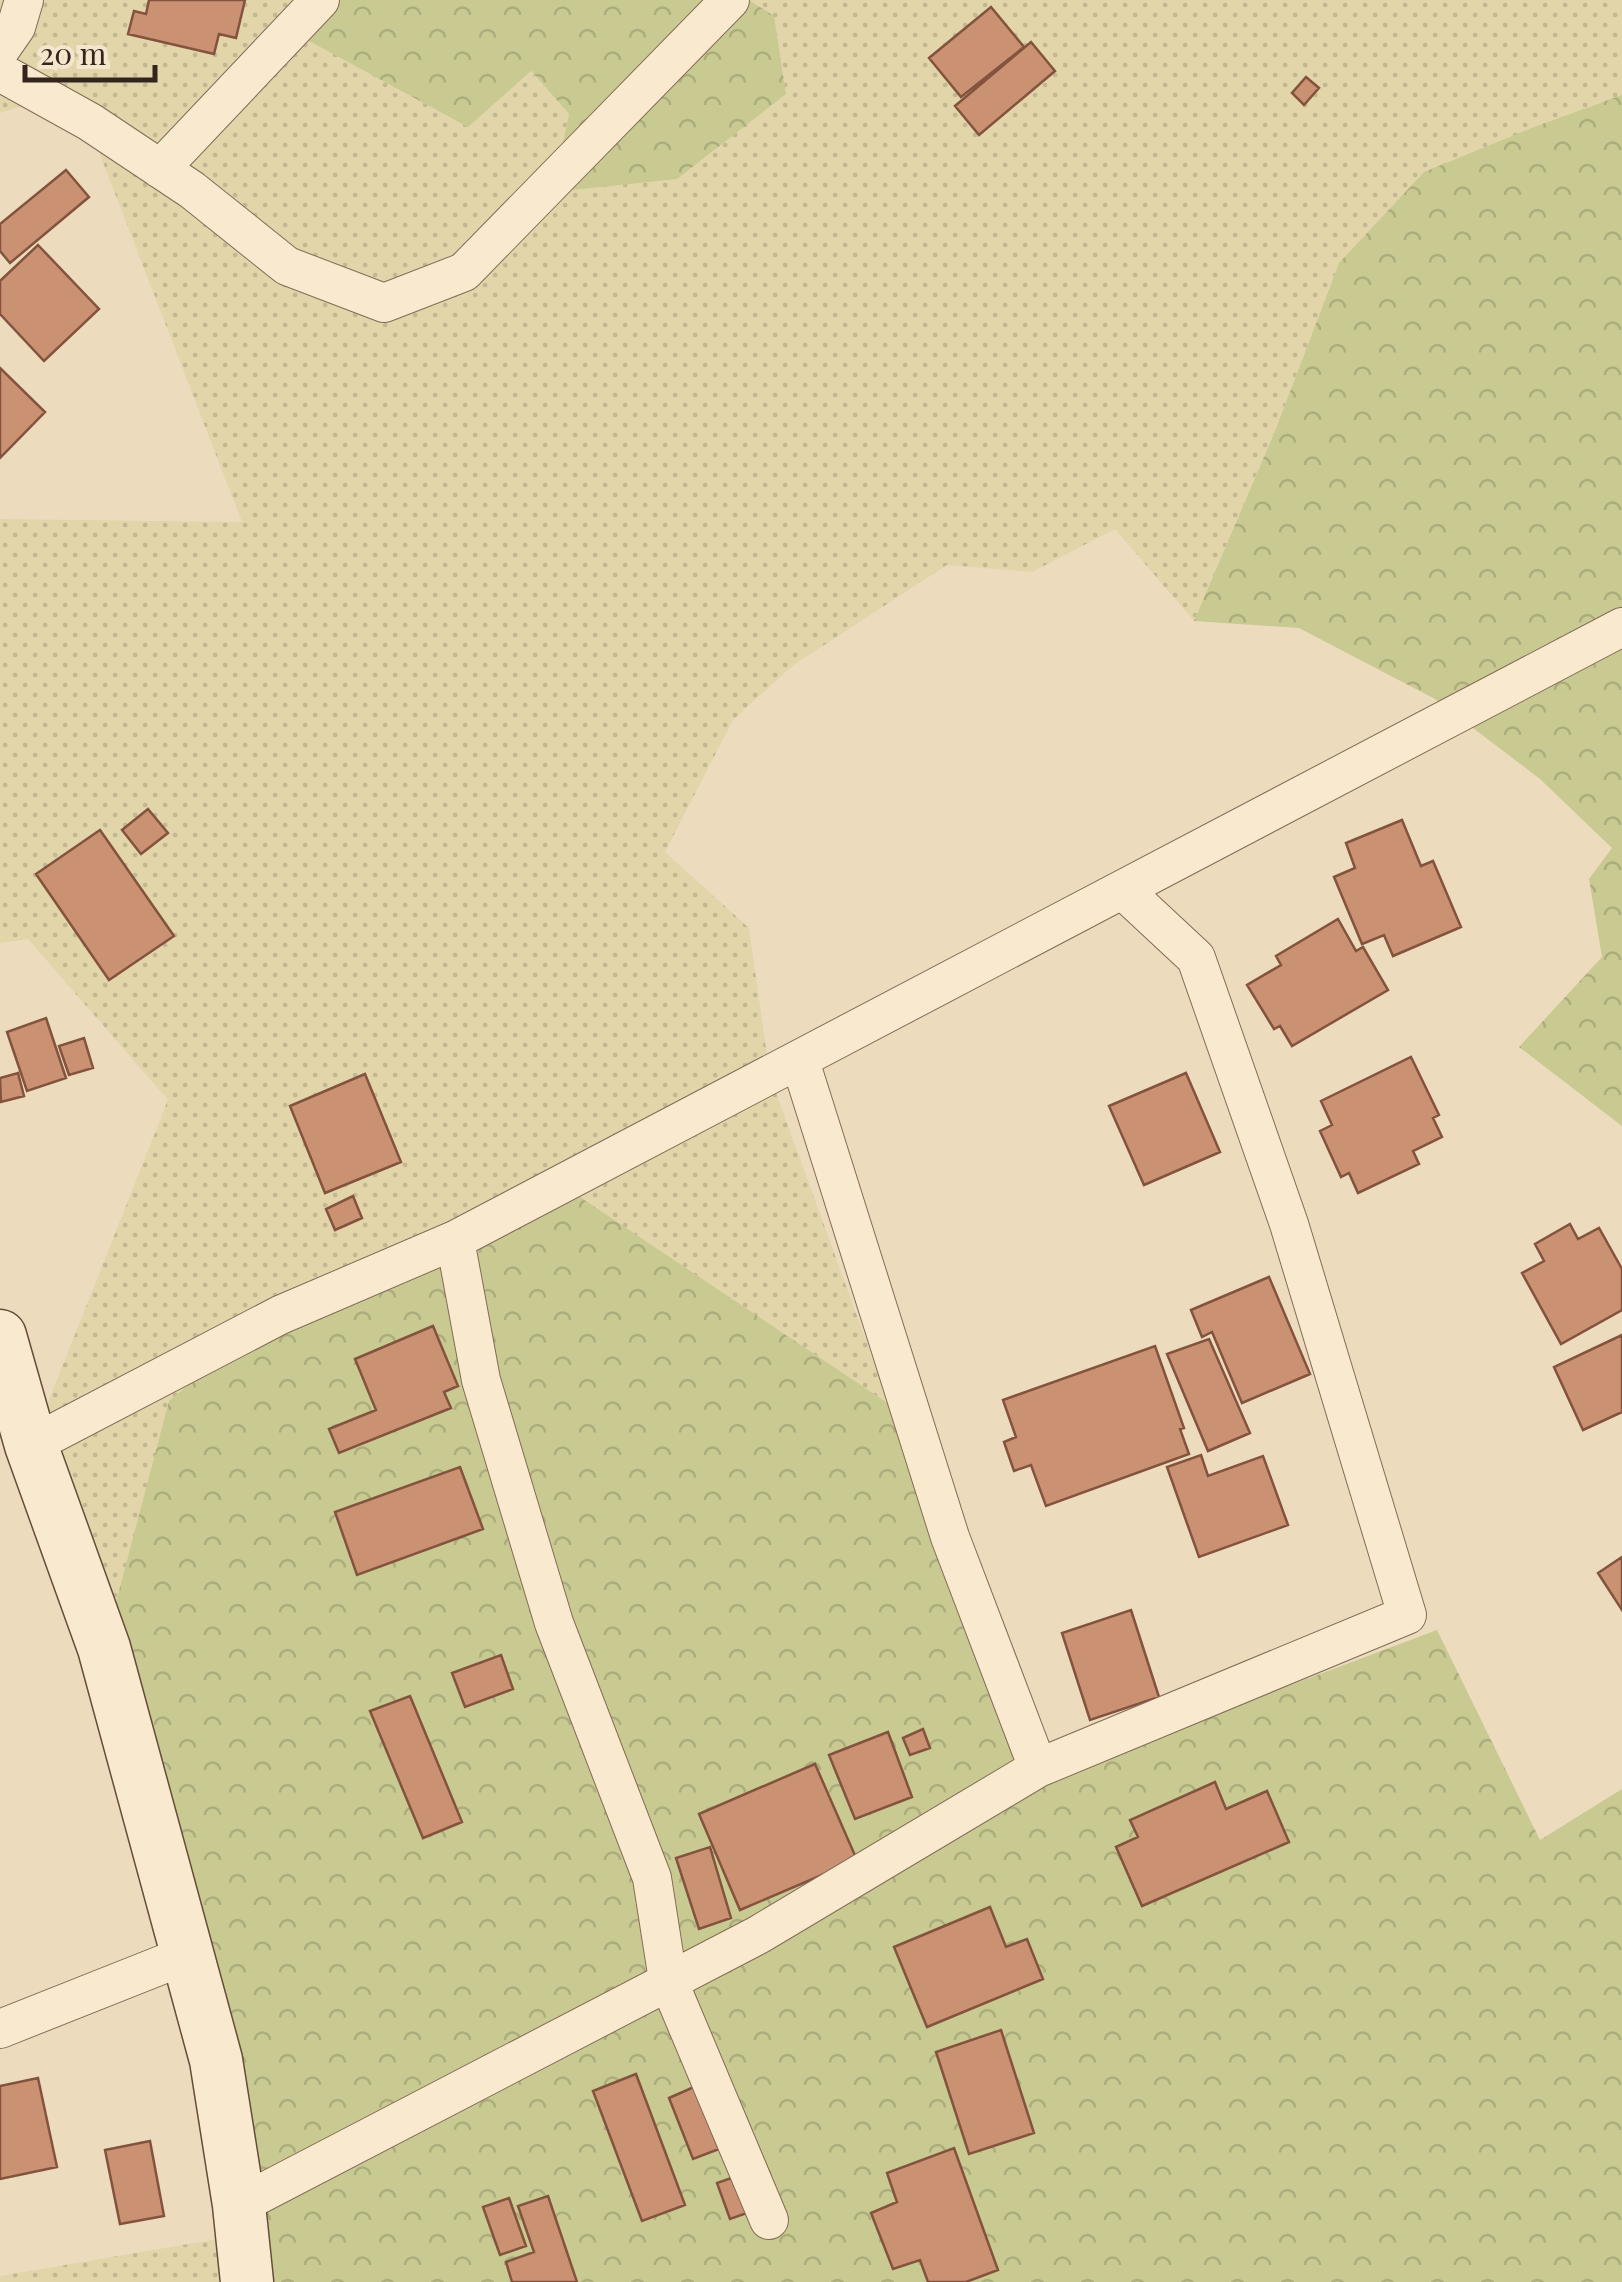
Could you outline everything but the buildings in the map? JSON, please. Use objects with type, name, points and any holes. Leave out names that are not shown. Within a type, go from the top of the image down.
[{"type":"main road","points":[[0,1336],[32,1446],[104,1648],[216,2060],[239,2205],[246,2282]]},
{"type":"street","points":[[0,50],[16,27],[24,0]]},
{"type":"street","points":[[160,169],[320,0]]},
{"type":"street","points":[[0,72],[90,122],[192,190],[288,266],[384,302],[464,272],[730,0]]},
{"type":"street","points":[[32,1446],[280,1314],[455,1240],[1622,627]]},
{"type":"street","points":[[239,2205],[758,1934],[1038,1768],[1407,1615],[1289,1224],[1196,958],[1122,890]]},
{"type":"street","points":[[800,1061],[950,1537],[1038,1768]]},
{"type":"street","points":[[455,1240],[481,1380],[554,1623],[652,1878],[668,1980],[769,2220]]},
{"type":"street","points":[[0,2029],[188,1954]]},
{"type":"shaded area","points":[[0,0],[328,0],[530,71],[569,114],[553,191],[774,17],[749,0],[1622,0],[1622,95],[1534,127],[1339,263],[1275,431],[1194,621],[1115,529],[1032,572],[947,565],[792,666],[733,720],[665,852],[749,928],[770,1076],[889,1404],[104,1648],[31,1445],[168,1100],[28,939],[0,943],[0,519],[242,522],[75,90],[0,113]]},
{"type":"shaded area","points":[[242,2235],[247,2282],[0,2282],[0,2276]]},
{"type":"green space","points":[[328,0],[749,0],[774,16],[786,94],[677,179],[553,192],[569,114],[531,71],[468,127],[300,36]]},
{"type":"green space","points":[[1622,95],[1622,1126],[1519,1047],[1602,957],[1589,879],[1612,848],[1540,779],[1435,699],[1299,628],[1194,621],[1275,431],[1339,263],[1424,172]]},
{"type":"green space","points":[[562,1185],[889,1404],[1036,1764],[1237,1705],[1437,1630],[1540,1840],[1622,1789],[1622,2282],[247,2282],[104,1648],[169,1401],[274,1313]]}]
